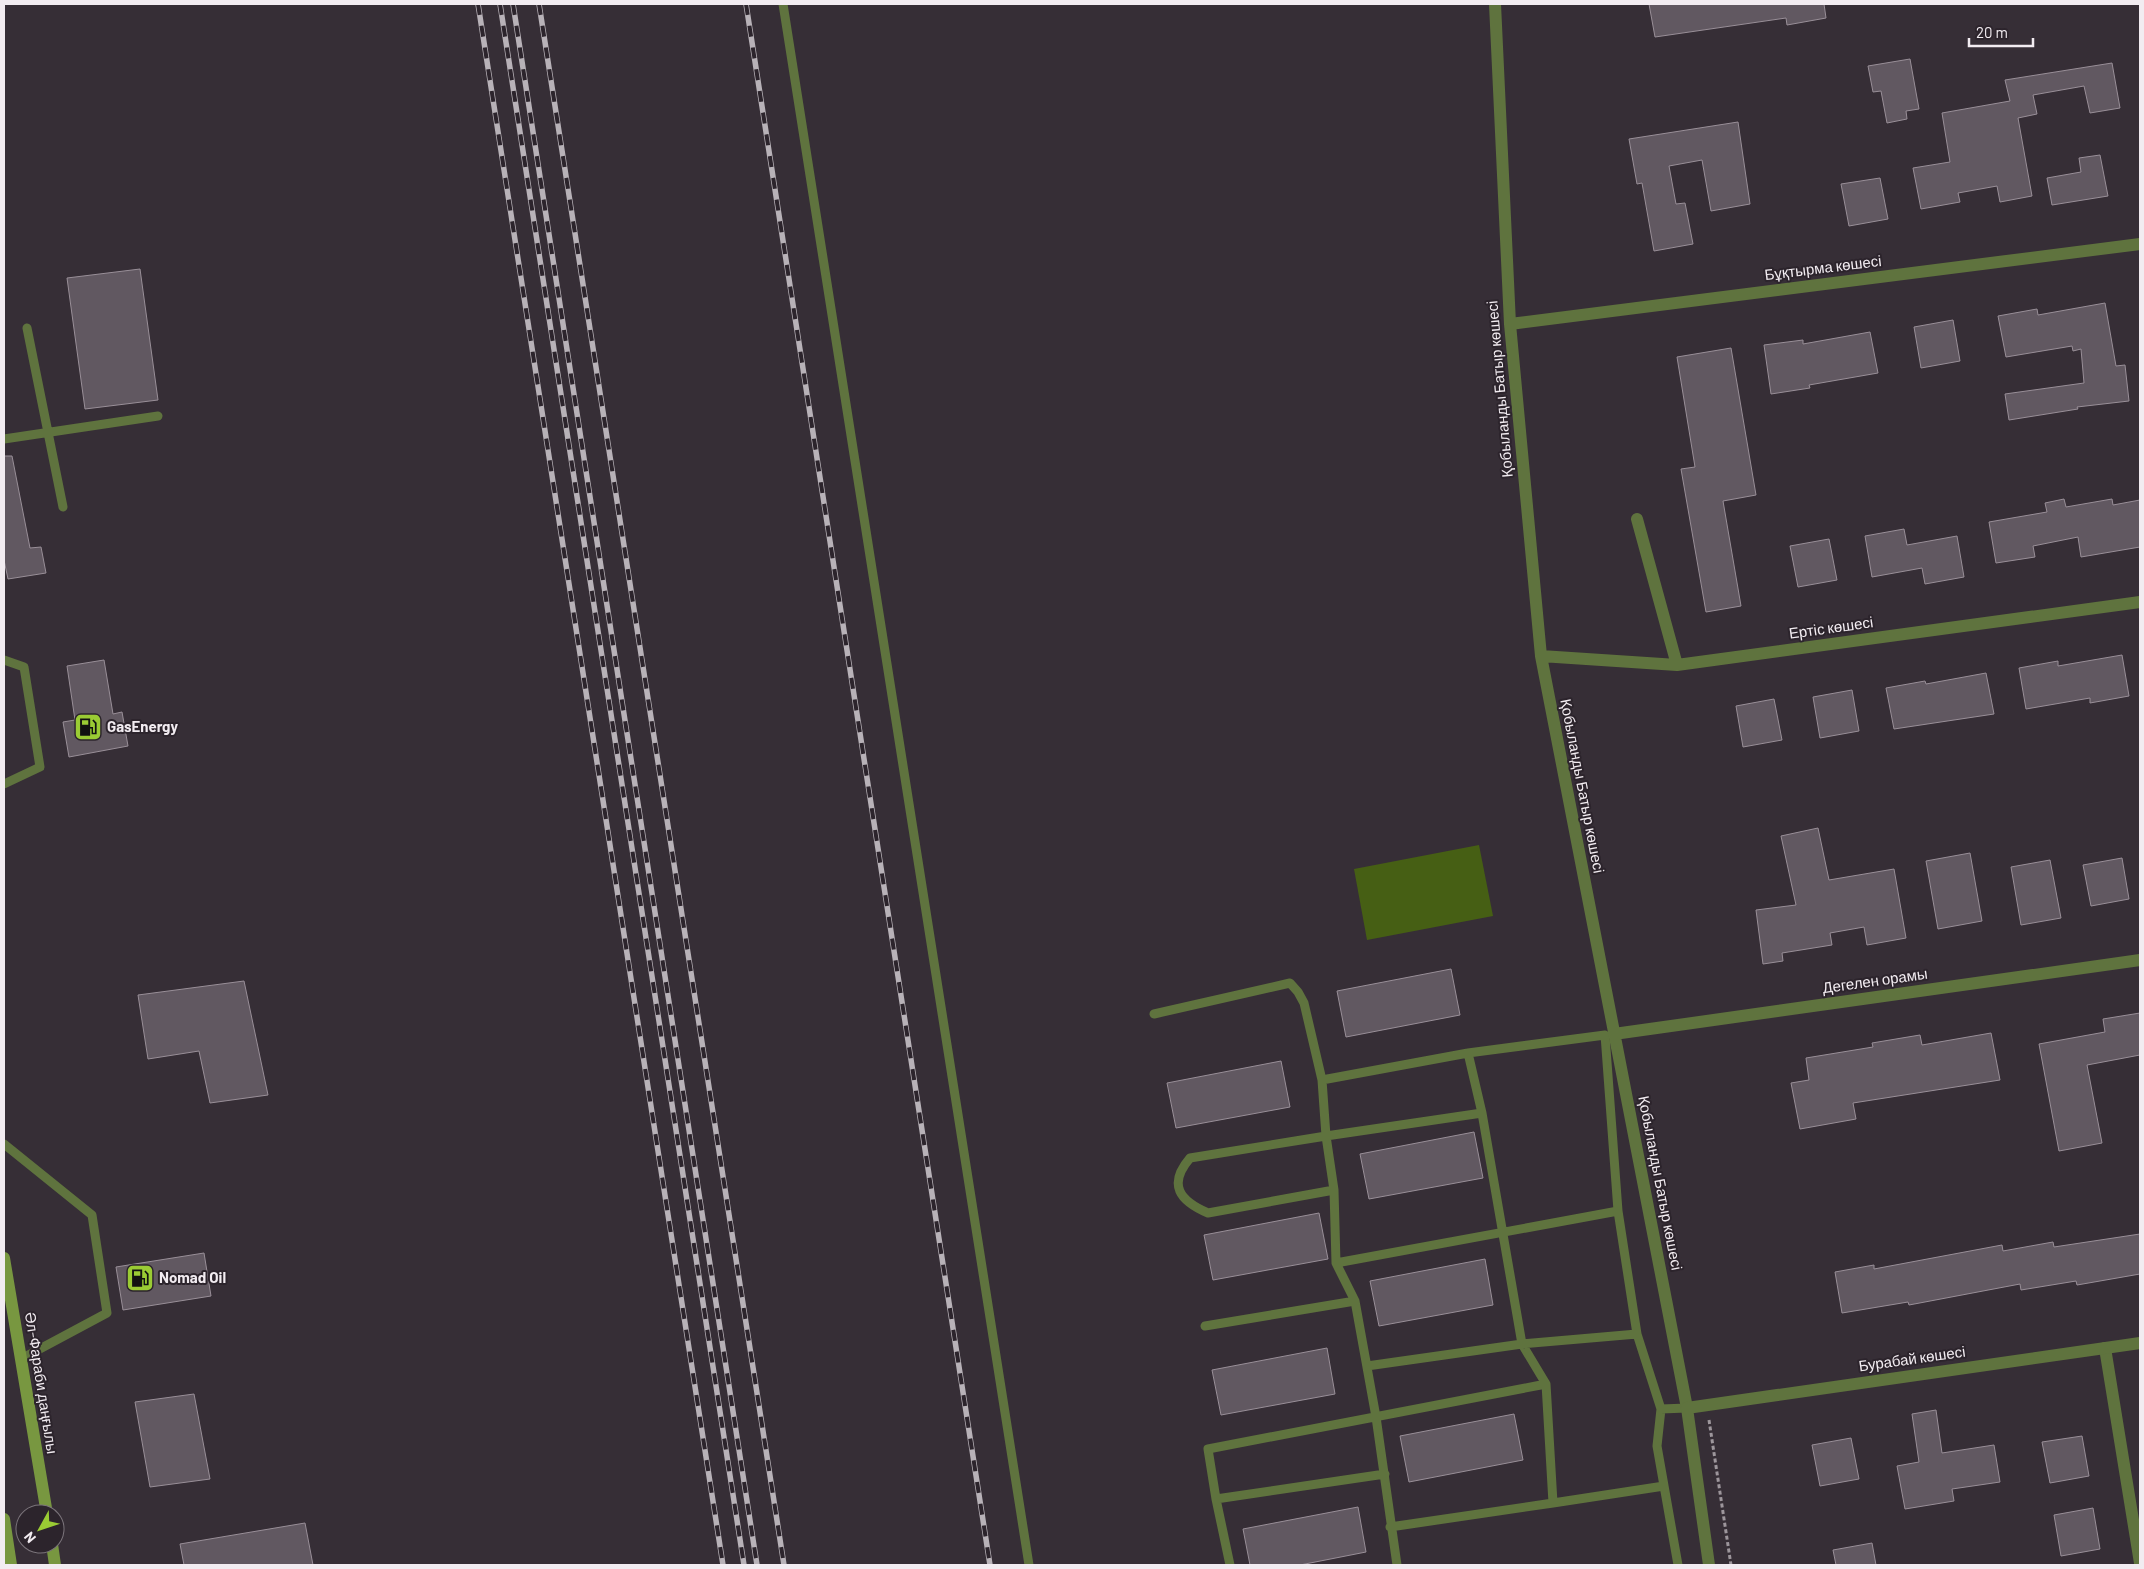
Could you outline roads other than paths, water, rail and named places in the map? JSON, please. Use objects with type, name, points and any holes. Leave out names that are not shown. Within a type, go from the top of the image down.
[{"type":"main road","name":"Әл-Фараби даңғылы","points":[[4,1258],[45,1504]]},
{"type":"main road","points":[[4,1519],[11,1565]]},
{"type":"street","name":"Қобыланды Батыр көшесі","points":[[1495,4],[1510,324],[1541,656],[1609,1034],[1687,1408],[1709,1565]]},
{"type":"street","name":"Бұқтырма көшесі","points":[[1510,324],[2140,244]]},
{"type":"street","points":[[1637,519],[1677,665]]},
{"type":"street","name":"Ертіс көшесі","points":[[1541,656],[1677,665],[2140,602]]},
{"type":"street","name":"Дегелен орамы","points":[[1609,1034],[2140,960]]},
{"type":"street","name":"Бурабай көшесі","points":[[1687,1408],[2140,1343]]},
{"type":"street","points":[[2105,1348],[2140,1563]]},
{"type":"lane","points":[[783,4],[1029,1565]]},
{"type":"lane","points":[[27,328],[64,507]]},
{"type":"lane","points":[[4,439],[158,416]]},
{"type":"lane","points":[[4,660],[24,667],[40,767],[4,784]]},
{"type":"lane","points":[[1154,1014],[1290,982],[1304,1003],[1322,1080],[1326,1136],[1334,1190],[1336,1263],[1355,1301],[1385,1474],[1396,1565]]},
{"type":"lane","points":[[1322,1080],[1468,1053],[1609,1034],[1618,1211],[1637,1334],[1661,1409],[1657,1446],[1678,1565]]},
{"type":"lane","points":[[1468,1053],[1482,1113],[1522,1344],[1546,1384],[1553,1503]]},
{"type":"lane","points":[[1334,1190],[1208,1213],[1190,1205],[1182,1196],[1178,1184],[1180,1170],[1190,1158],[1482,1113]]},
{"type":"lane","points":[[4,1144],[92,1214],[107,1313],[21,1359]]},
{"type":"lane","points":[[1336,1263],[1618,1211]]},
{"type":"lane","points":[[1205,1326],[1355,1301]]},
{"type":"lane","points":[[1366,1366],[1522,1344],[1637,1334]]},
{"type":"lane","points":[[1230,1565],[1208,1449],[1546,1384]]},
{"type":"lane","points":[[1661,1409],[1687,1408]]},
{"type":"lane","points":[[1216,1499],[1385,1474]]},
{"type":"lane","points":[[1390,1527],[1664,1486]]},
{"type":"railway","points":[[478,4],[723,1565]]},
{"type":"railway","points":[[500,4],[744,1565]]},
{"type":"railway","points":[[513,4],[757,1565]]},
{"type":"railway","points":[[539,4],[784,1565]]},
{"type":"railway","points":[[746,4],[990,1565]]},
{"type":"place","name":"GasEnergy","points":[[88,727]]},
{"type":"place","name":"Nomad Oil","points":[[140,1278]]}]
